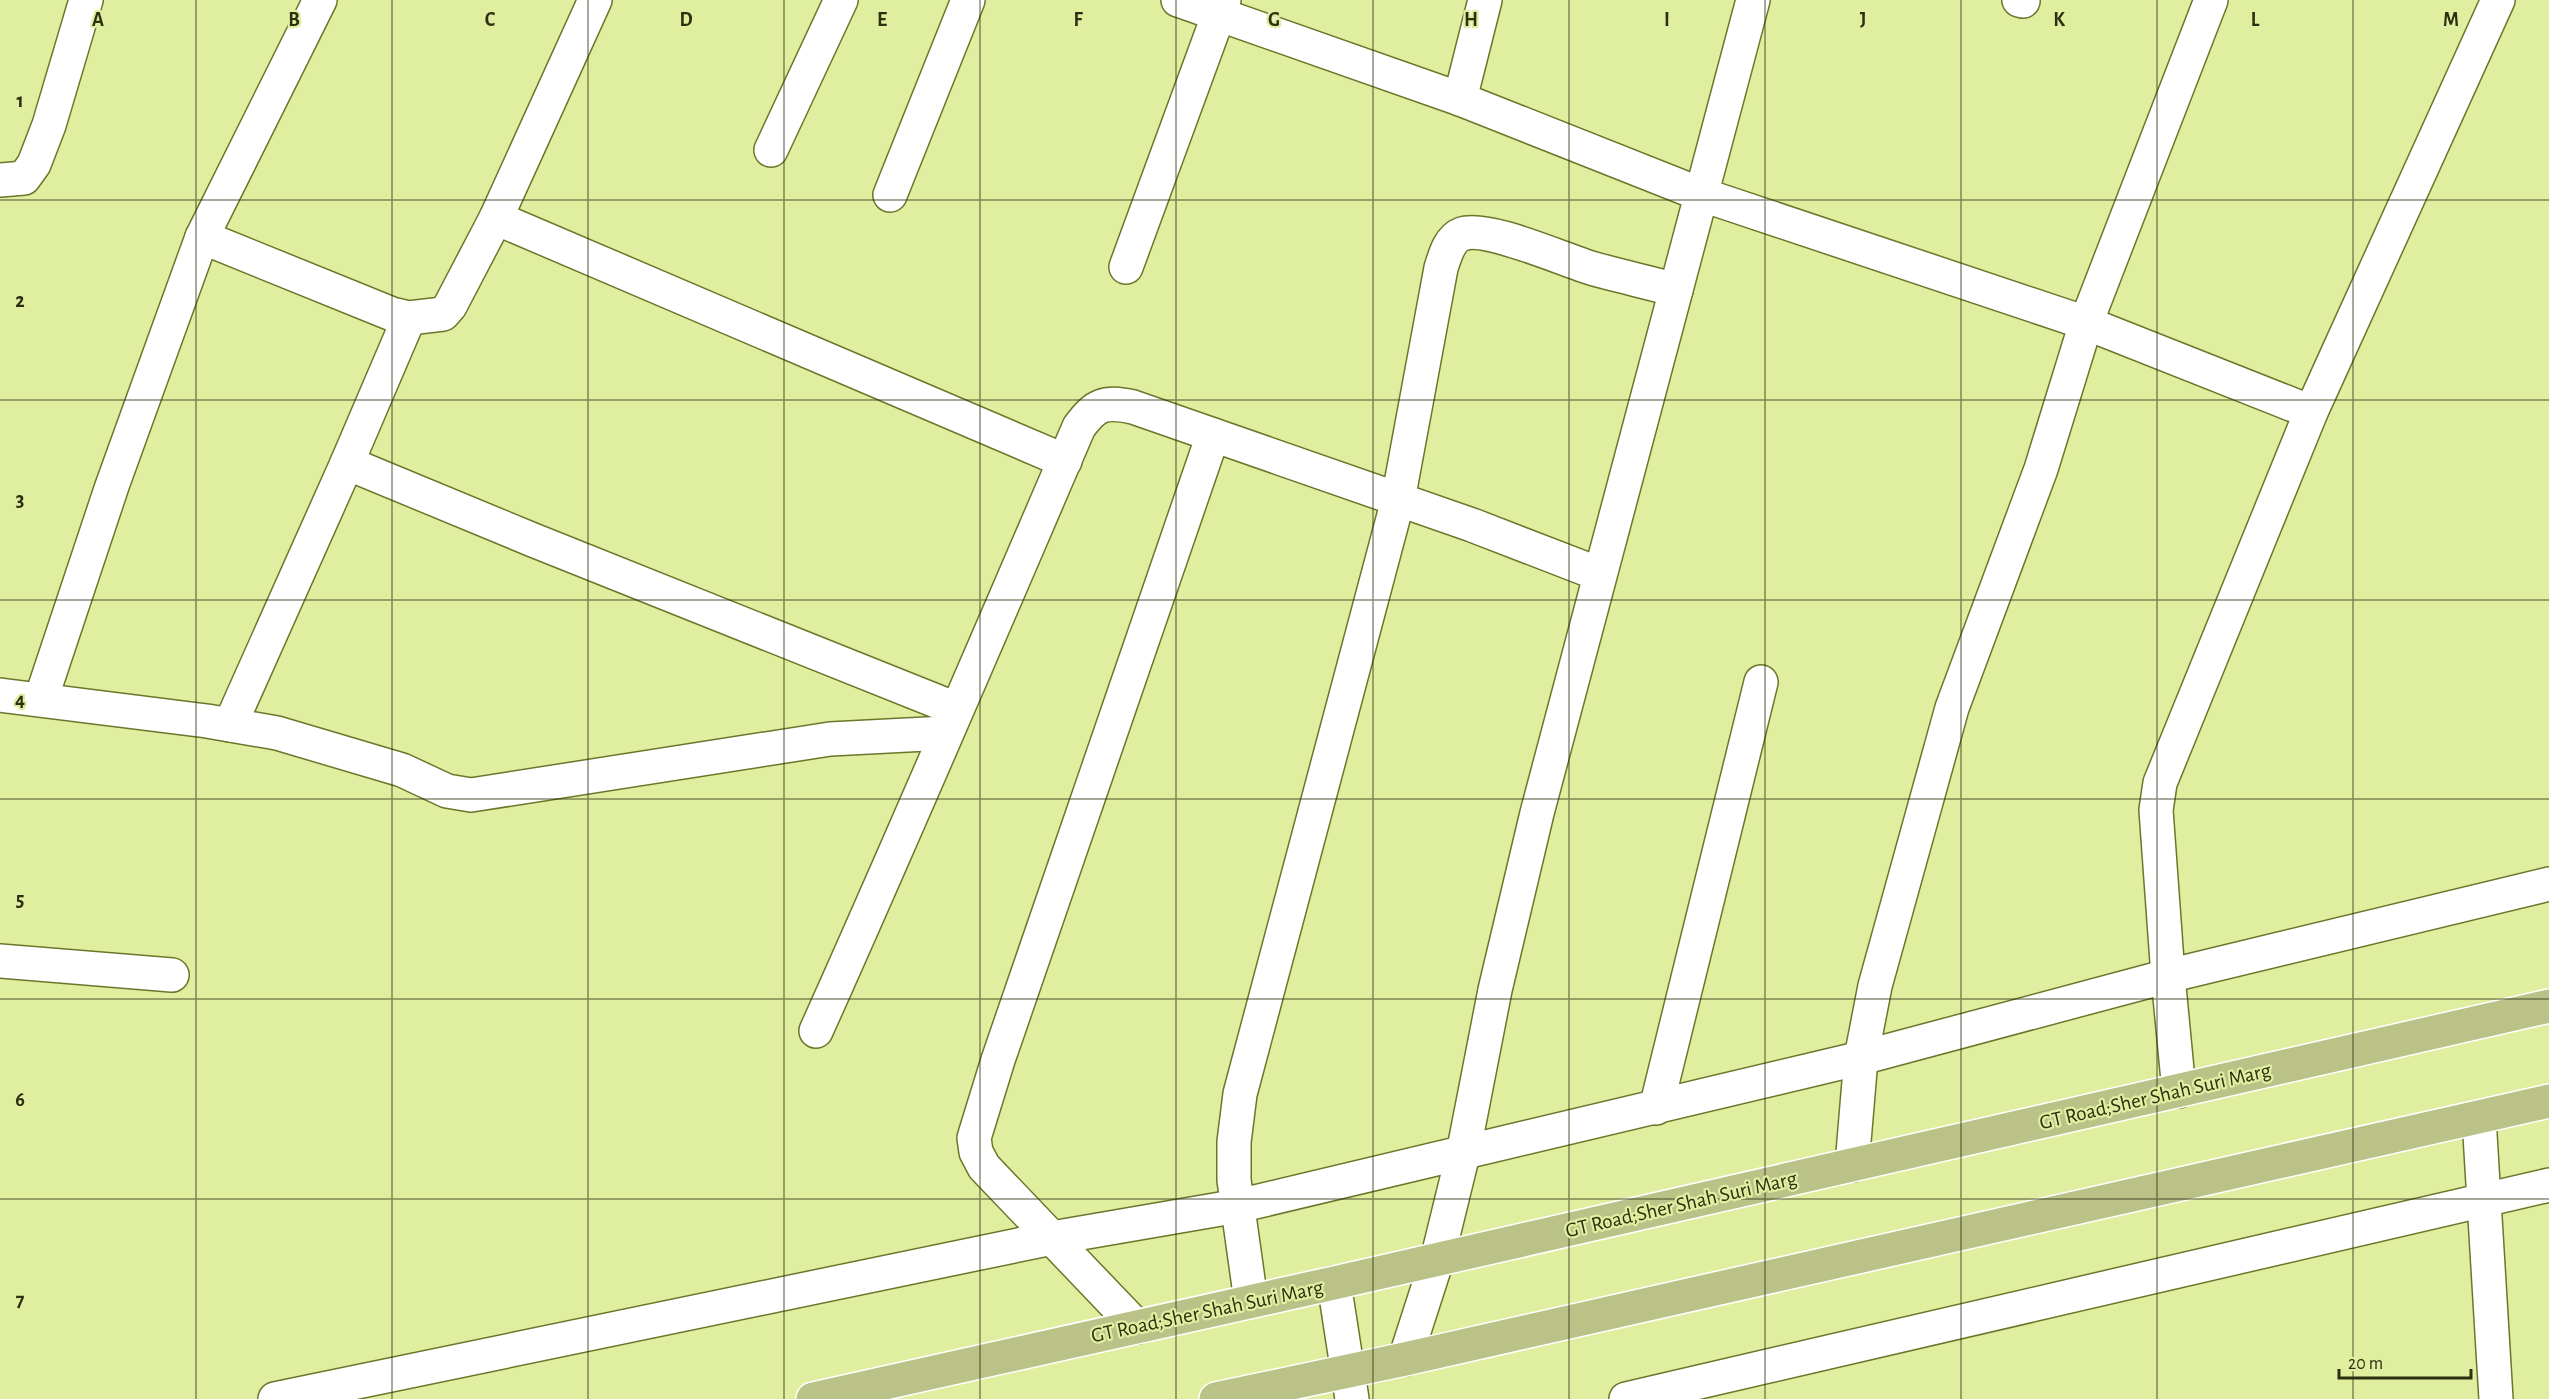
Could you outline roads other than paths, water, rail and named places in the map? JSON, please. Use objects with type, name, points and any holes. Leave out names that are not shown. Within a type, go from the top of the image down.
[{"type":"main road","name":"GT Road;Sher Shah Suri Marg","points":[[813,1399],[1437,1260],[2549,1006]]},
{"type":"main road","points":[[1216,1399],[1350,1385],[1405,1359],[2549,1101]]},
{"type":"street","points":[[0,180],[24,178],[30,172],[49,125],[86,0]]},
{"type":"street","points":[[41,699],[112,486],[202,237],[320,0]]},
{"type":"street","points":[[202,237],[392,314],[409,318],[443,314],[450,306],[496,218],[595,0]]},
{"type":"street","points":[[771,150],[841,0]]},
{"type":"street","points":[[890,195],[968,0]]},
{"type":"street","points":[[1178,0],[1222,7],[1700,194],[2086,323],[2311,412]]},
{"type":"street","points":[[1460,99],[1485,0]]},
{"type":"street","points":[[1405,1359],[1437,1260],[1463,1154],[1495,990],[1536,813],[1753,0]]},
{"type":"street","points":[[1852,1165],[1861,1058],[1875,986],[1952,708],[2041,469],[2086,323],[2211,0]]},
{"type":"street","points":[[2179,1090],[2156,810],[2160,783],[2311,412],[2498,0]]},
{"type":"street","points":[[1126,267],[1222,7]]},
{"type":"street","points":[[496,218],[1065,461]]},
{"type":"street","points":[[1251,1301],[1234,1179],[1234,1142],[1239,1094],[1398,500],[1441,268],[1450,243],[1462,234],[1479,234],[1514,240],[1589,267],[1676,290]]},
{"type":"street","points":[[230,725],[409,318]]},
{"type":"street","points":[[816,1031],[923,791],[951,721],[1079,428],[1091,411],[1111,402],[1133,407],[1472,525],[1599,574]]},
{"type":"street","points":[[1137,1327],[984,1167],[976,1152],[974,1138],[998,1060],[1213,435]]},
{"type":"street","points":[[347,463],[544,545],[951,721]]},
{"type":"street","points":[[1656,1108],[1761,682]]},
{"type":"street","points":[[0,696],[41,699],[277,733],[402,770],[447,791],[471,795],[951,721]]},
{"type":"street","points":[[275,1399],[1052,1238],[1238,1206],[1861,1058],[2168,976],[2549,885]]},
{"type":"street","points":[[0,961],[172,975]]},
{"type":"street","points":[[2479,1118],[2496,1399]]},
{"type":"street","points":[[1626,1399],[2549,1185]]},
{"type":"street","points":[[1334,1283],[1350,1385]]}]
